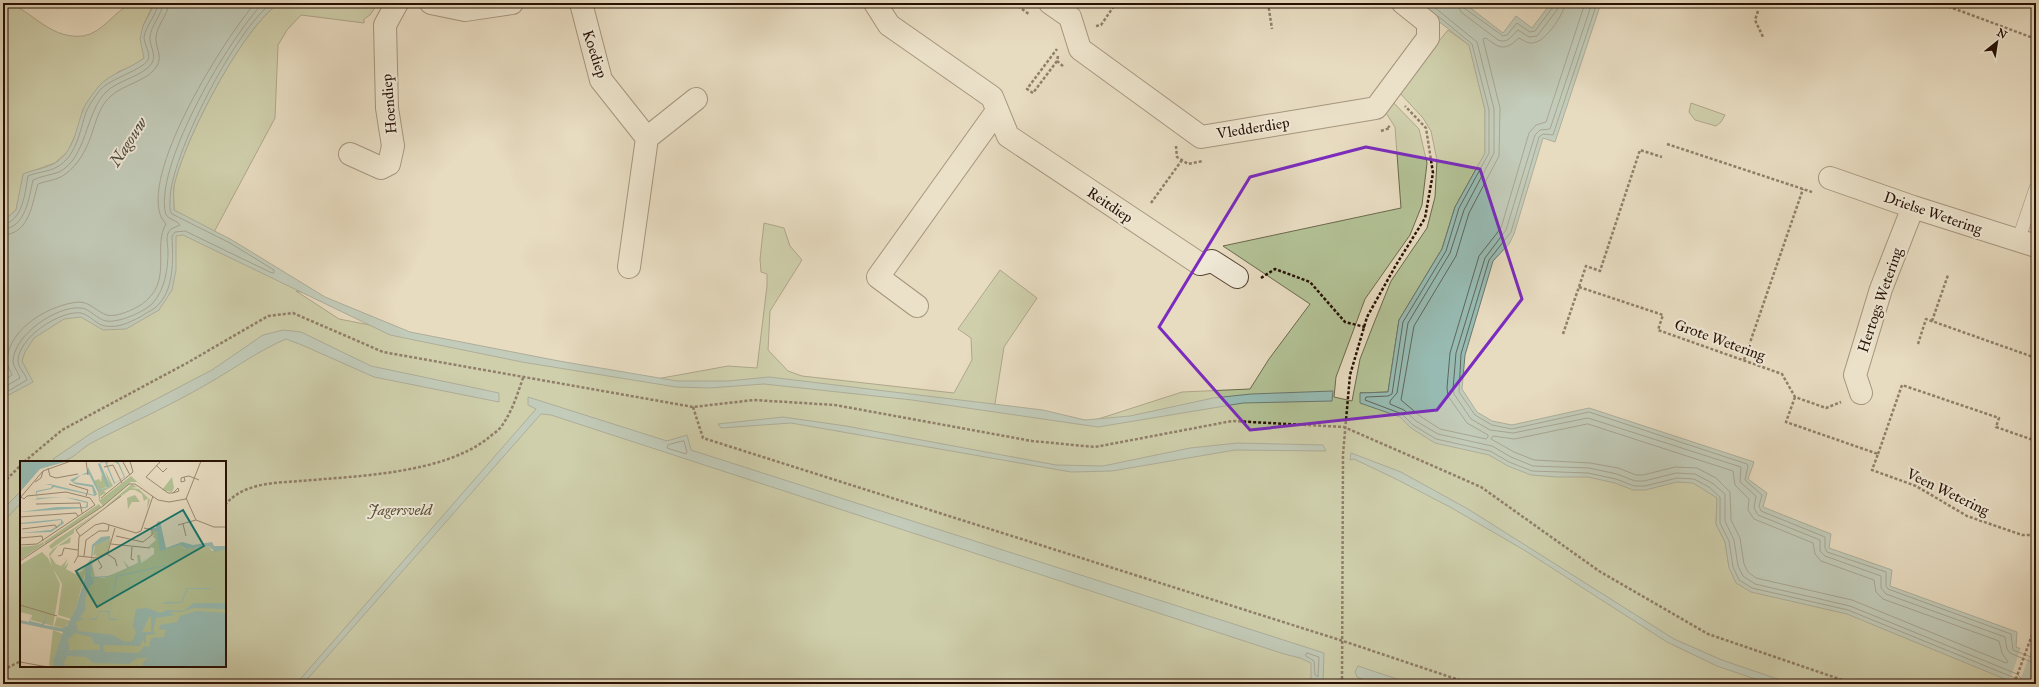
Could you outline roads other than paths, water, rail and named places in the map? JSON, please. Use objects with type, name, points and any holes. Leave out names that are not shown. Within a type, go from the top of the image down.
[{"type":"street","name":"Hoendiep","points":[[350,154],[381,168],[389,164],[392,155],[393,146],[387,108],[385,25],[397,3]]},
{"type":"street","points":[[431,3],[465,10],[512,3]]},
{"type":"street","name":"Koediep","points":[[581,3],[602,80],[648,138]]},
{"type":"street","name":"Reitdiep","points":[[875,3],[889,25],[992,97],[1008,136],[1136,223],[1154,233],[1200,264],[1212,261],[1237,277]]},
{"type":"street","name":"Vledderdiep","points":[[1050,3],[1070,18],[1080,49],[1201,137],[1376,108],[1428,38],[1428,23],[1403,3]]},
{"type":"street","points":[[629,267],[648,138],[696,99]]},
{"type":"street","points":[[917,306],[878,277],[997,111]]},
{"type":"street","name":"Drielse Wetering","points":[[1830,178],[2027,244]]},
{"type":"street","name":"Hertogs Wetering","points":[[1861,393],[1855,375],[1881,290],[1913,207]]},
{"type":"lane","points":[[2027,244],[2036,188]]},
{"type":"water","name":"Nagouw","points":[[155,3],[279,3],[264,17],[248,37],[216,87],[189,142],[180,166],[174,186],[174,210],[232,240],[325,297],[410,332],[559,361],[677,381],[728,381],[769,377],[1043,410],[1085,420],[1130,416],[1213,398],[1251,394],[1333,391],[1332,401],[1243,403],[1098,427],[912,400],[764,384],[710,388],[676,387],[522,362],[390,335],[183,235],[176,236],[176,270],[172,290],[159,310],[126,329],[103,330],[81,317],[64,319],[34,338],[25,352],[22,361],[33,382],[3,398],[3,221],[16,210],[23,174],[52,165],[66,153],[74,139],[84,107],[98,87],[108,78],[144,58],[140,39],[143,26]]},
{"type":"water","points":[[1415,3],[1464,3],[1503,33],[1516,16],[1532,28],[1551,3],[1601,3],[1555,142],[1543,138],[1514,234],[1509,244],[1493,261],[1465,355],[1462,389],[1477,412],[1492,421],[1512,425],[1589,408],[1754,462],[1748,479],[1767,493],[1763,507],[1831,534],[1829,548],[1892,570],[1890,586],[2017,632],[2016,647],[2036,655],[2036,684],[2017,684],[1847,614],[1751,592],[1736,583],[1729,568],[1725,542],[1716,524],[1717,498],[1693,483],[1677,482],[1645,490],[1633,490],[1615,483],[1588,477],[1531,475],[1508,466],[1489,455],[1435,443],[1411,428],[1400,417],[1360,403],[1360,393],[1388,392],[1399,320],[1442,249],[1455,207],[1485,153],[1485,110],[1469,45]]},
{"type":"water","points":[[283,330],[301,332],[371,366],[499,393],[499,402],[374,377],[286,339],[258,353],[185,396],[90,444],[67,460],[55,461],[53,459],[93,432],[212,370],[263,335]]},
{"type":"water","points":[[528,397],[667,441],[687,435],[691,450],[1324,653],[1323,684],[1311,684],[1311,663],[1300,658],[551,415],[541,414],[303,684],[296,684],[536,409],[528,405]]},
{"type":"water","points":[[783,417],[846,426],[1056,465],[1103,466],[1190,448],[1238,443],[1323,445],[1326,451],[1235,450],[1112,471],[1071,472],[791,423],[721,428],[718,424]]},
{"type":"water","points":[[1351,453],[1401,472],[1468,509],[1674,639],[1722,660],[1792,684],[1770,684],[1717,666],[1667,642],[1524,550],[1450,507],[1354,459],[1350,460]]},
{"type":"water","points":[[20,492],[20,504],[3,522],[3,509]]},
{"type":"water","points":[[1358,666],[1412,684],[1377,684],[1357,677],[1355,672]]},
{"type":"park label","name":"Jagersveld","points":[[400,510]]}]
